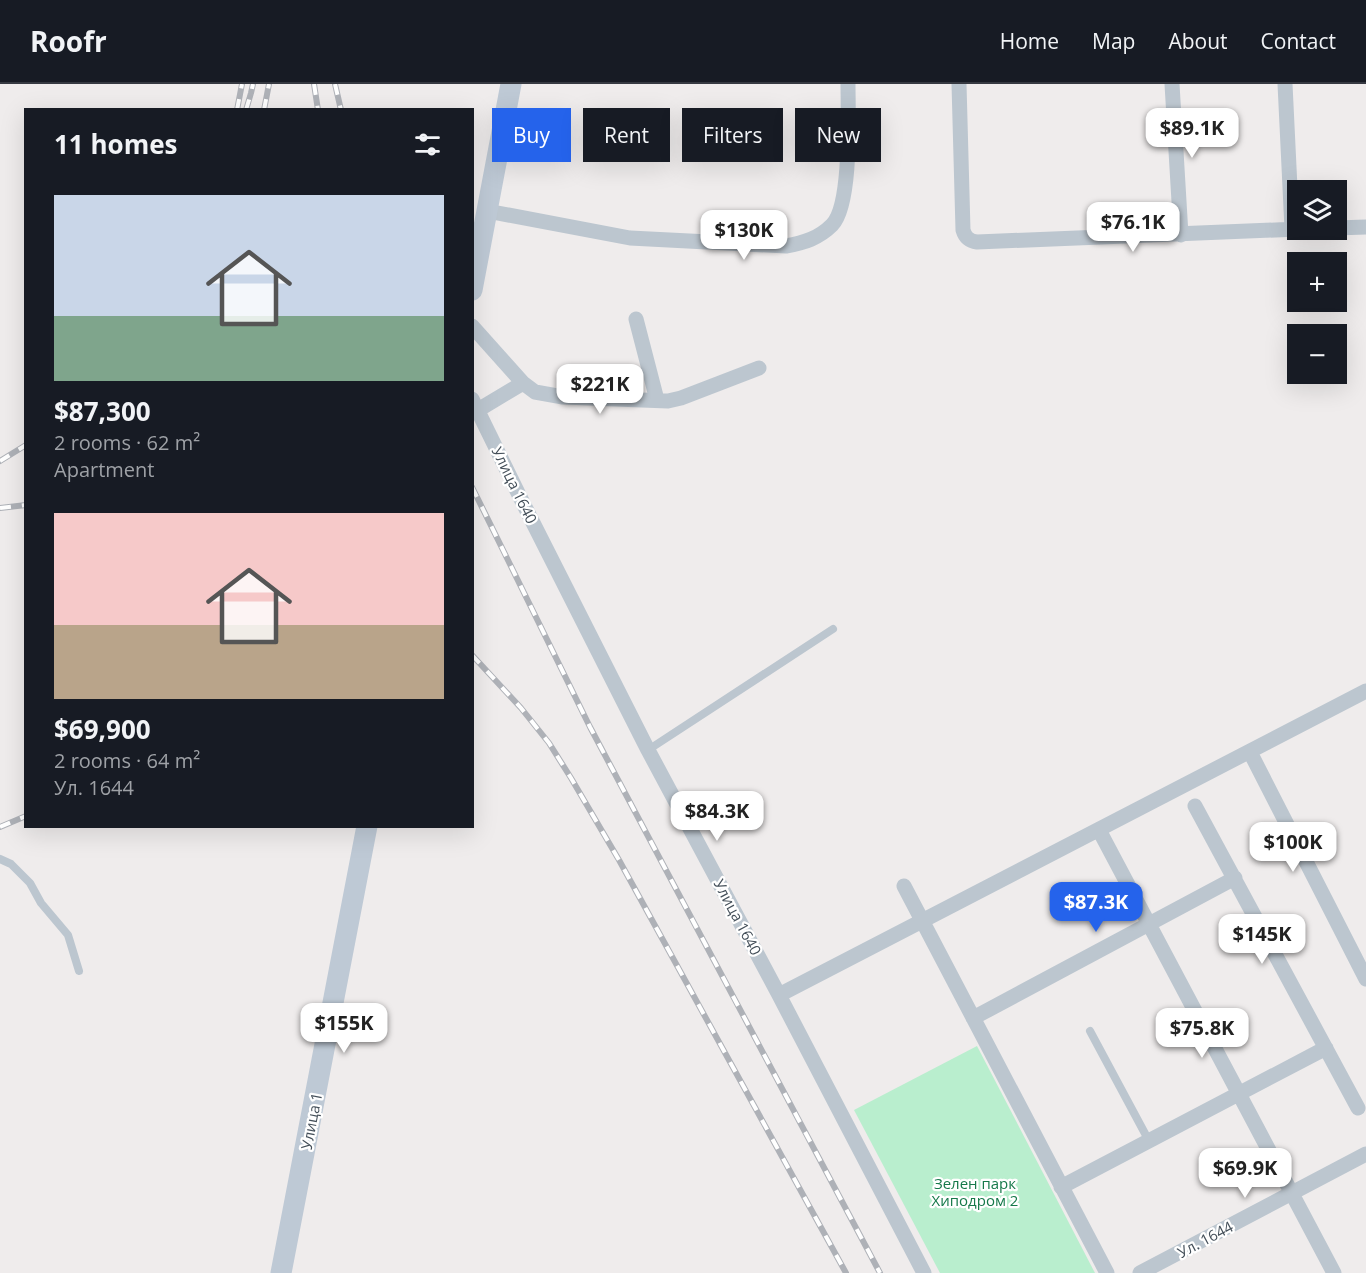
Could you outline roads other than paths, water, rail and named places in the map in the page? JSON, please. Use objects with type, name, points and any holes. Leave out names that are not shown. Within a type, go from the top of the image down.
[{"type":"main road","points":[[474,280],[511,84]]},
{"type":"main road","name":"Улица 1","points":[[281,1273],[367,828]]},
{"type":"street","points":[[488,211],[630,238],[786,246],[803,243],[817,237],[834,224],[842,202],[848,163],[848,84]]},
{"type":"street","points":[[959,84],[963,230],[964,235],[971,241],[1287,229]]},
{"type":"street","points":[[1172,84],[1181,235]]},
{"type":"street","points":[[1285,84],[1292,180]]},
{"type":"street","points":[[1347,228],[1366,227]]},
{"type":"street","points":[[636,319],[657,400]]},
{"type":"street","points":[[474,328],[522,383],[535,392],[563,396],[668,400],[681,398],[759,368]]},
{"type":"street","points":[[477,413],[522,383]]},
{"type":"street","name":"Улица 1640","points":[[477,413],[648,750],[924,1273]]},
{"type":"street","points":[[779,995],[1366,691]]},
{"type":"street","points":[[1250,752],[1366,979]]},
{"type":"street","points":[[1195,806],[1358,1108]]},
{"type":"street","points":[[1099,830],[1334,1273]]},
{"type":"street","points":[[973,1018],[1235,878]]},
{"type":"street","points":[[904,886],[1107,1273]]},
{"type":"street","points":[[1061,1187],[1326,1048]]},
{"type":"street","name":"Ул. 1644","points":[[1140,1273],[1366,1154]]},
{"type":"lane","points":[[648,750],[833,629]]},
{"type":"lane","points":[[0,859],[11,864],[30,883],[41,903],[68,935],[79,971]]},
{"type":"lane","points":[[1090,1031],[1149,1141]]},
{"type":"railway","points":[[237,108],[242,84]]},
{"type":"railway","points":[[247,108],[253,84]]},
{"type":"railway","points":[[264,108],[269,84]]},
{"type":"railway","points":[[314,84],[318,108]]},
{"type":"railway","points":[[335,84],[341,108]]},
{"type":"railway","points":[[0,461],[24,446]]},
{"type":"railway","points":[[474,491],[590,727],[880,1273]]},
{"type":"railway","points":[[0,508],[24,505]]},
{"type":"railway","points":[[474,657],[521,708],[549,743],[571,778],[619,860],[846,1273]]},
{"type":"railway","points":[[0,827],[24,817]]},
{"type":"park label","name":"Зелен парк Хиподром 2","points":[[975,1192]]}]
